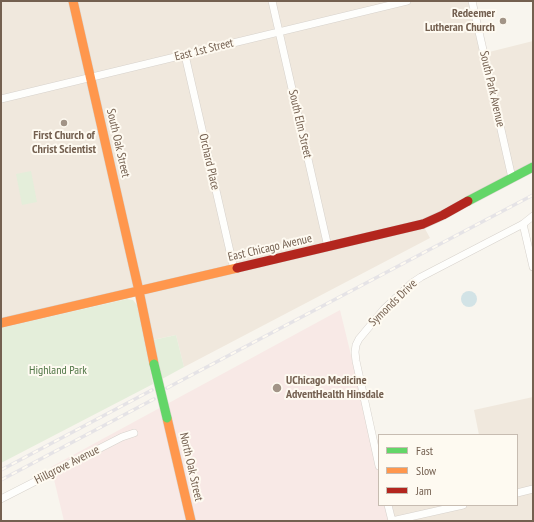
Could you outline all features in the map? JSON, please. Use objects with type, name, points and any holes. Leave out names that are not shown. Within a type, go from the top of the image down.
[{"type":"main road","name":"South Oak Street","points":[[73,1],[139,291]]},
{"type":"main road","name":"East Chicago Avenue","points":[[1,323],[423,224],[533,167]]},
{"type":"main road","name":"North Oak Street","points":[[139,291],[154,364],[191,521]]},
{"type":"street","name":"South Elm Street","points":[[272,1],[328,247]]},
{"type":"street","name":"East 1st Street","points":[[1,99],[407,1]]},
{"type":"street","name":"South Park Avenue","points":[[472,1],[512,178]]},
{"type":"street","name":"Orchard Place","points":[[184,55],[234,269]]},
{"type":"street","name":"Symonds Drive","points":[[378,461],[357,366],[355,352],[359,339],[366,329],[412,283],[523,224],[533,216]]},
{"type":"street","points":[[523,224],[533,267]]},
{"type":"street","name":"Hillgrove Avenue","points":[[1,499],[122,437],[134,434]]},
{"type":"street","points":[[518,493],[533,489]]},
{"type":"street","points":[[388,506],[392,521],[458,506]]},
{"type":"shaded area","points":[[1,1],[469,1],[481,54],[533,41],[533,162],[422,221],[1,320]]},
{"type":"shaded area","points":[[424,227],[430,238],[184,367],[176,335],[153,340],[142,295]]},
{"type":"shaded area","points":[[469,291],[476,296],[477,299],[472,306],[469,307],[462,302],[461,299],[466,292]]},
{"type":"shaded area","name":"UChicago Medicine AdventHealth Hinsdale","points":[[340,310],[378,466],[378,506],[387,506],[389,521],[64,521],[51,467]]},
{"type":"shaded area","points":[[533,397],[533,521],[395,521],[392,506],[518,506],[518,434],[479,434],[474,410]]},
{"type":"green space","points":[[31,171],[37,202],[22,205],[16,174]]},
{"type":"green space","name":"Highland Park","points":[[127,299],[133,300],[137,305],[153,384],[1,463],[1,328]]},
{"type":"green space","points":[[176,335],[184,367],[162,379],[153,340]]},
{"type":"railway","points":[[167,388],[533,195]]},
{"type":"railway","points":[[1,470],[152,390]]},
{"type":"railway","points":[[1,480],[154,399]]},
{"type":"traffic: fast","points":[[468,201],[533,167]]},
{"type":"traffic: fast","points":[[154,364],[167,418]]},
{"type":"traffic: slow","points":[[73,1],[139,291],[154,364]]},
{"type":"traffic: slow","points":[[1,323],[237,268]]},
{"type":"traffic: slow","points":[[167,418],[191,521]]},
{"type":"traffic: jam","points":[[237,268],[423,224],[468,201]]},
{"type":"place","name":"Redeemer Lutheran Church","points":[[503,21]]},
{"type":"place","name":"First Church of Christ Scientist","points":[[64,123]]},
{"type":"place","name":"UChicago Medicine AdventHealth Hinsdale","points":[[277,388]]}]
